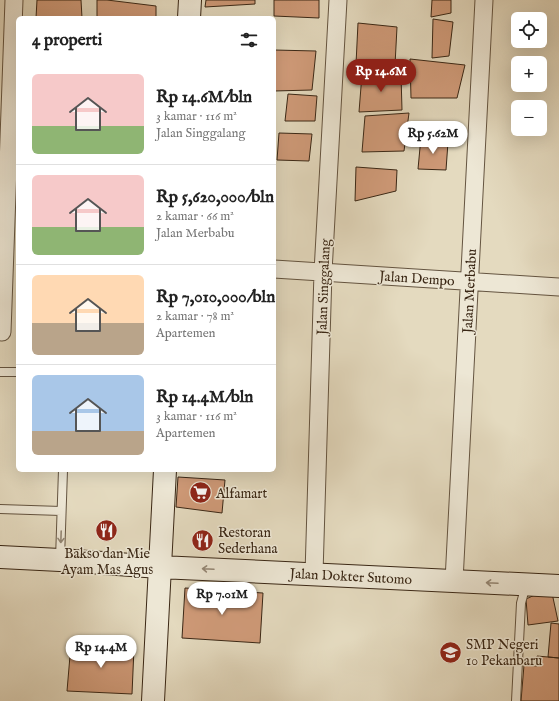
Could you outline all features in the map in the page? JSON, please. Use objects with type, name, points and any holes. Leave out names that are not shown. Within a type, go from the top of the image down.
[{"type":"main road","points":[[189,16],[190,0]]},
{"type":"main road","points":[[153,701],[165,472]]},
{"type":"main road","name":"Jalan Dokter Sutomo","points":[[0,557],[160,567],[559,586]]},
{"type":"street","points":[[2,332],[14,0]]},
{"type":"street","name":"Jalan Singgalang","points":[[314,574],[323,272],[338,0]]},
{"type":"street","name":"Jalan Merbabu","points":[[454,581],[484,0]]},
{"type":"street","name":"Jalan Dempo","points":[[276,269],[559,286]]},
{"type":"lane","points":[[0,372],[16,372]]},
{"type":"lane","points":[[60,560],[63,472]]},
{"type":"lane","points":[[0,509],[61,511]]},
{"type":"lane","points":[[516,701],[521,603],[526,584]]},
{"type":"building","points":[[37,0],[81,0],[82,16],[36,16]]},
{"type":"building","points":[[97,0],[156,6],[156,16],[97,16]]},
{"type":"building","points":[[206,0],[255,0],[255,4],[205,7]]},
{"type":"building","points":[[274,0],[319,0],[319,18],[274,16]]},
{"type":"building","points":[[432,0],[451,0],[451,13],[431,17]]},
{"type":"building","points":[[433,19],[453,22],[449,56],[432,58]]},
{"type":"building","points":[[358,23],[397,27],[395,65],[356,64]]},
{"type":"building","points":[[276,50],[316,51],[312,90],[276,91]]},
{"type":"building","points":[[410,59],[465,65],[457,98],[411,98]]},
{"type":"building","points":[[362,74],[401,75],[402,110],[359,112]]},
{"type":"building","points":[[288,94],[317,96],[315,121],[285,121]]},
{"type":"building","points":[[409,113],[404,151],[362,152],[365,116]]},
{"type":"building","points":[[279,133],[312,134],[309,161],[277,160]]},
{"type":"building","points":[[421,137],[448,142],[446,170],[418,169]]},
{"type":"building","points":[[356,167],[397,170],[396,191],[355,201]]},
{"type":"building","name":"Alfamart","points":[[178,477],[225,480],[222,513],[176,507]]},
{"type":"building","points":[[185,588],[263,593],[260,643],[182,638]]},
{"type":"building","points":[[552,593],[558,621],[528,625],[526,599],[537,594]]},
{"type":"building","points":[[551,623],[559,624],[559,658],[548,657]]},
{"type":"building","points":[[71,644],[134,648],[132,694],[67,691]]},
{"type":"building","points":[[537,656],[559,658],[559,701],[521,701],[524,665],[537,666]]},
{"type":"place","name":"Alfamart","points":[[200,493]]},
{"type":"place","name":"Bakso dan Mie Ayam Mas Agus","points":[[107,531]]},
{"type":"place","name":"Restoran Sederhana","points":[[202,540]]},
{"type":"place","name":"SMP Negeri 10 Pekanbaru","points":[[450,652]]}]
